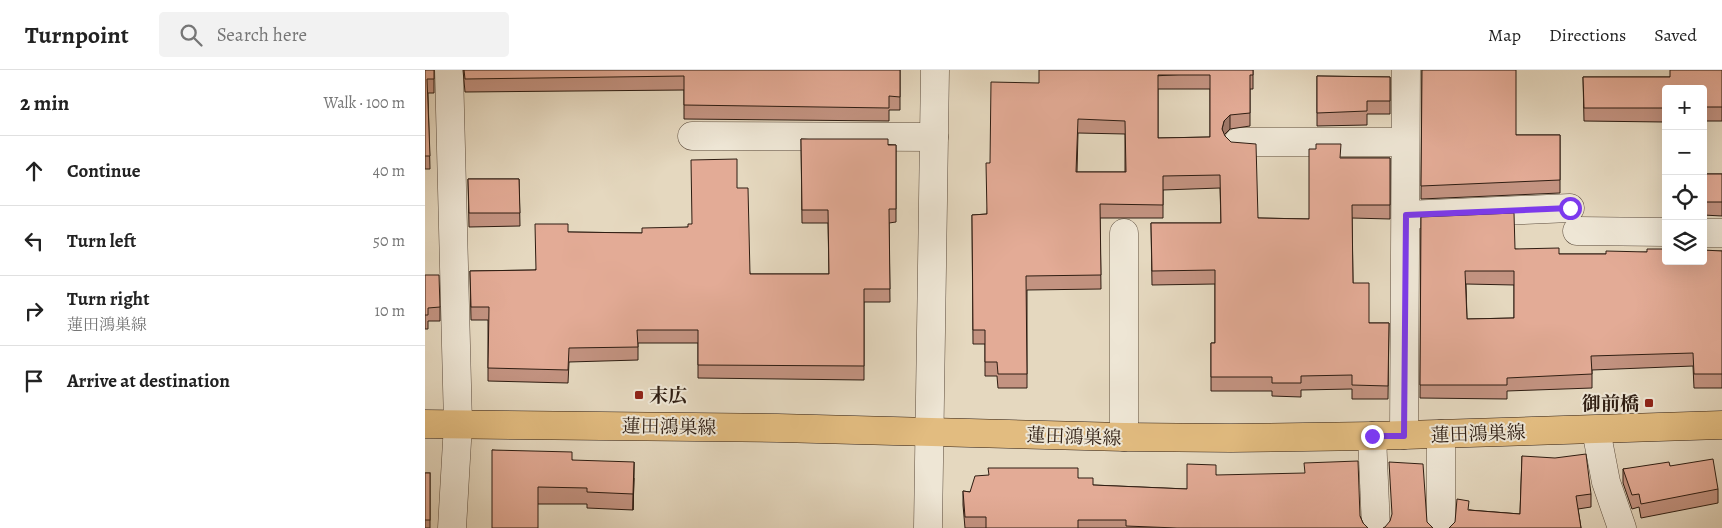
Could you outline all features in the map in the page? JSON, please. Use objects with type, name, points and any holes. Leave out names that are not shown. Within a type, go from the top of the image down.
[{"type":"main road","name":"蓮田鴻巣線","points":[[425,424],[929,431],[1124,437],[1404,436],[1722,425]]},
{"type":"street","points":[[449,70],[458,424],[452,528]]},
{"type":"street","points":[[928,528],[935,70]]},
{"type":"street","points":[[1404,436],[1406,70]]},
{"type":"street","points":[[692,136],[934,137]]},
{"type":"street","points":[[1238,142],[1405,142]]},
{"type":"street","points":[[1406,215],[1574,219],[1662,231]]},
{"type":"street","points":[[1124,232],[1124,437]]},
{"type":"street","points":[[1707,233],[1722,233]]},
{"type":"street","points":[[1596,430],[1606,482],[1622,528]]},
{"type":"street","points":[[1441,434],[1441,528]]},
{"type":"street","points":[[1372,436],[1376,528]]},
{"type":"building","points":[[425,70],[434,70],[434,79],[427,79],[430,156],[425,156]]},
{"type":"building","points":[[464,70],[900,70],[900,97],[889,96],[889,108],[684,105],[684,76],[465,79]]},
{"type":"building","points":[[1039,70],[1253,70],[1253,75],[1250,75],[1250,113],[1230,115],[1224,121],[1222,129],[1225,136],[1231,142],[1256,144],[1258,218],[1309,219],[1309,149],[1316,149],[1316,144],[1341,144],[1340,158],[1390,158],[1390,205],[1352,205],[1353,283],[1369,283],[1369,323],[1389,323],[1388,386],[1352,385],[1352,375],[1301,376],[1301,383],[1272,383],[1272,377],[1211,377],[1211,343],[1215,343],[1215,270],[1152,271],[1151,223],[1221,223],[1220,175],[1163,176],[1163,205],[1100,204],[1101,275],[1026,276],[1027,374],[998,374],[997,362],[985,362],[985,330],[973,330],[972,215],[987,214],[986,163],[990,163],[991,82],[1039,83]],"holes":[[[1158,75],[1210,75],[1210,137],[1158,138]],[[1078,119],[1125,121],[1126,172],[1076,172]]]},
{"type":"building","points":[[1422,70],[1516,70],[1516,135],[1560,135],[1560,180],[1421,186]]},
{"type":"building","points":[[1670,70],[1722,70],[1722,107],[1707,107],[1707,85],[1662,85],[1662,108],[1584,108],[1583,77],[1670,77]]},
{"type":"building","points":[[1317,76],[1390,77],[1390,101],[1367,101],[1367,111],[1317,113]]},
{"type":"building","points":[[801,139],[888,139],[888,145],[896,145],[896,209],[889,209],[890,289],[864,289],[864,366],[698,365],[698,330],[637,330],[638,347],[569,348],[568,370],[488,368],[489,307],[471,307],[470,271],[536,270],[535,224],[568,224],[568,232],[642,233],[642,228],[688,227],[688,224],[692,224],[691,160],[737,159],[737,188],[748,188],[750,274],[829,274],[828,210],[802,210]]},
{"type":"building","points":[[1707,174],[1722,174],[1722,202],[1707,202]]},
{"type":"building","points":[[468,179],[519,179],[520,213],[469,213]]},
{"type":"building","points":[[1514,213],[1515,249],[1559,248],[1559,254],[1606,254],[1606,251],[1647,252],[1647,249],[1662,249],[1662,265],[1707,265],[1707,250],[1722,251],[1722,374],[1694,374],[1693,353],[1591,356],[1592,374],[1507,378],[1507,385],[1420,385],[1421,217]],"holes":[[[1465,271],[1514,271],[1514,318],[1467,319]]]},
{"type":"building","points":[[425,275],[439,275],[440,307],[428,308],[428,315],[425,315]]},
{"type":"building","points":[[492,450],[572,452],[572,460],[634,462],[633,494],[587,492],[587,488],[538,487],[538,528],[492,528]]},
{"type":"building","points":[[1586,454],[1591,494],[1576,496],[1581,528],[1449,528],[1455,522],[1457,499],[1469,501],[1468,510],[1520,514],[1522,456],[1555,458]]},
{"type":"building","points":[[1713,459],[1718,489],[1641,504],[1639,494],[1632,495],[1623,469],[1669,462],[1670,466]]},
{"type":"building","points":[[1358,461],[1360,516],[1368,528],[1177,528],[1126,526],[1126,520],[1078,520],[1078,528],[986,528],[986,517],[965,517],[963,491],[970,492],[975,476],[989,475],[988,468],[1078,468],[1078,478],[1093,478],[1093,485],[1187,489],[1187,464],[1216,465],[1216,475],[1305,473],[1304,463]]},
{"type":"building","points":[[1389,462],[1423,464],[1427,522],[1433,528],[1383,528],[1390,521],[1392,514]]},
{"type":"building","points":[[425,473],[430,473],[430,520],[425,520]]},
{"type":"place","name":"末広","points":[[639,395]]},
{"type":"place","name":"御前橋","points":[[1649,403]]},
{"type":"route","points":[[1372,436],[1404,436],[1406,215],[1570,208]]}]
